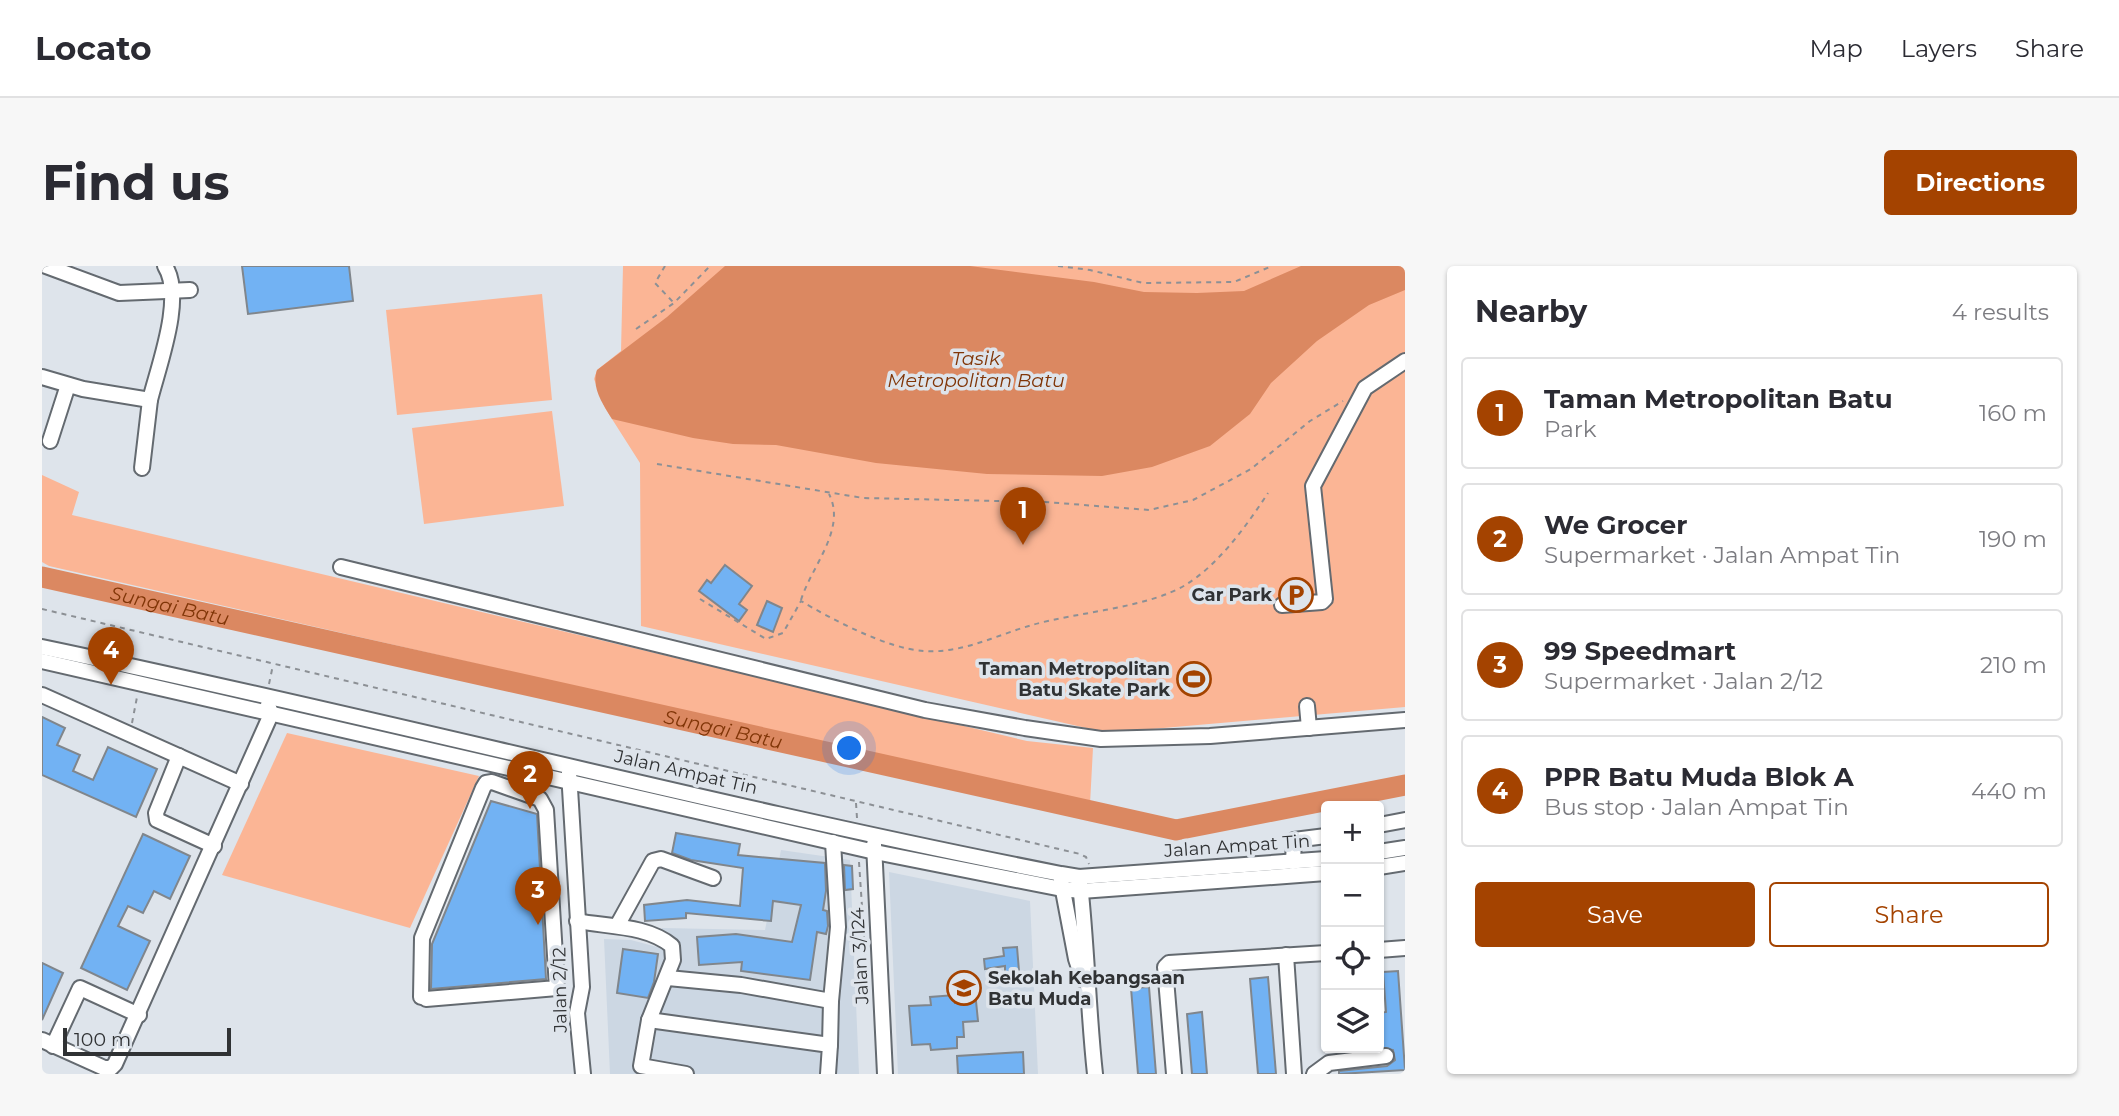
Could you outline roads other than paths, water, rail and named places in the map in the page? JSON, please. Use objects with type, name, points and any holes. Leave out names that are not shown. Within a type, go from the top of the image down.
[{"type":"street","points":[[46,266],[119,293],[190,290]]},
{"type":"street","points":[[142,468],[150,400],[169,325],[172,290],[165,266]]},
{"type":"street","points":[[1282,605],[1322,602],[1325,599],[1313,486],[1365,388],[1405,360]]},
{"type":"street","points":[[42,377],[68,385],[150,400]]},
{"type":"street","points":[[50,441],[68,385]]},
{"type":"street","points":[[341,567],[925,710],[1101,739],[1210,736],[1405,720]]},
{"type":"street","name":"Jalan Ampat Tin","points":[[42,647],[212,682],[569,764],[1061,882]]},
{"type":"street","name":"Jalan Ampat Tin","points":[[42,661],[874,852],[1061,882],[1321,873]]},
{"type":"street","points":[[139,1015],[80,988],[48,1043],[111,1068],[139,1015],[271,713],[269,705],[263,701],[212,682]]},
{"type":"street","points":[[42,695],[241,784]]},
{"type":"street","points":[[1310,706],[1312,728]]},
{"type":"street","points":[[179,756],[156,813],[157,820],[214,846]]},
{"type":"street","name":"Jalan 2/12","points":[[569,764],[582,988],[577,1013],[583,1074]]},
{"type":"street","points":[[557,988],[544,803],[492,782],[486,783],[422,938],[424,997],[582,988]]},
{"type":"street","points":[[1384,824],[1405,820]]},
{"type":"street","name":"Jalan 3/124","points":[[874,836],[885,1074]]},
{"type":"street","points":[[1293,862],[1294,841],[1321,837]]},
{"type":"street","points":[[828,1074],[838,927],[833,842]]},
{"type":"street","points":[[1384,851],[1405,848]]},
{"type":"street","points":[[617,926],[653,861],[661,859],[713,878]]},
{"type":"street","name":"Jalan Ampat Tin","points":[[1083,881],[1321,859]]},
{"type":"street","points":[[1384,866],[1405,863]]},
{"type":"street","points":[[1083,881],[1086,988],[1095,1074]]},
{"type":"street","points":[[1061,882],[1076,959],[1086,988]]},
{"type":"street","points":[[578,922],[617,926],[662,938],[672,946],[673,960],[649,1020],[641,1070],[686,1074]]},
{"type":"street","points":[[1384,950],[1405,948]]},
{"type":"street","points":[[1174,1074],[1165,967],[1169,963],[1321,953]]},
{"type":"street","points":[[1286,956],[1294,1074]]},
{"type":"street","points":[[668,978],[741,985],[831,1002]]},
{"type":"street","points":[[649,1020],[830,1045]]},
{"type":"street","points":[[1314,1074],[1329,1063],[1386,1056]]},
{"type":"water","name":"Tasik Metropolitan Batu","points":[[725,266],[970,266],[1094,282],[1144,292],[1197,293],[1244,291],[1301,266],[1405,266],[1405,290],[1369,305],[1317,341],[1271,383],[1250,414],[1210,446],[1152,467],[1102,476],[987,474],[876,463],[776,445],[733,444],[693,438],[612,419],[597,389],[597,370],[667,317]]},
{"type":"waterway","name":"Sungai Batu","points":[[42,577],[1176,830],[1405,785]]},
{"type":"place","name":"Taman Metropolitan Batu","points":[[1023,545]]},
{"type":"place","name":"Car Park","points":[[1296,595]]},
{"type":"place","name":"Taman Metropolitan Batu Skate Park","points":[[1194,679]]},
{"type":"place","name":"PPR Batu Muda Blok A","points":[[111,685]]},
{"type":"place","name":"We Grocer","points":[[530,809]]},
{"type":"place","name":"99 Speedmart","points":[[538,925]]},
{"type":"place","name":"Sekolah Kebangsaan Batu Muda","points":[[964,988]]}]
